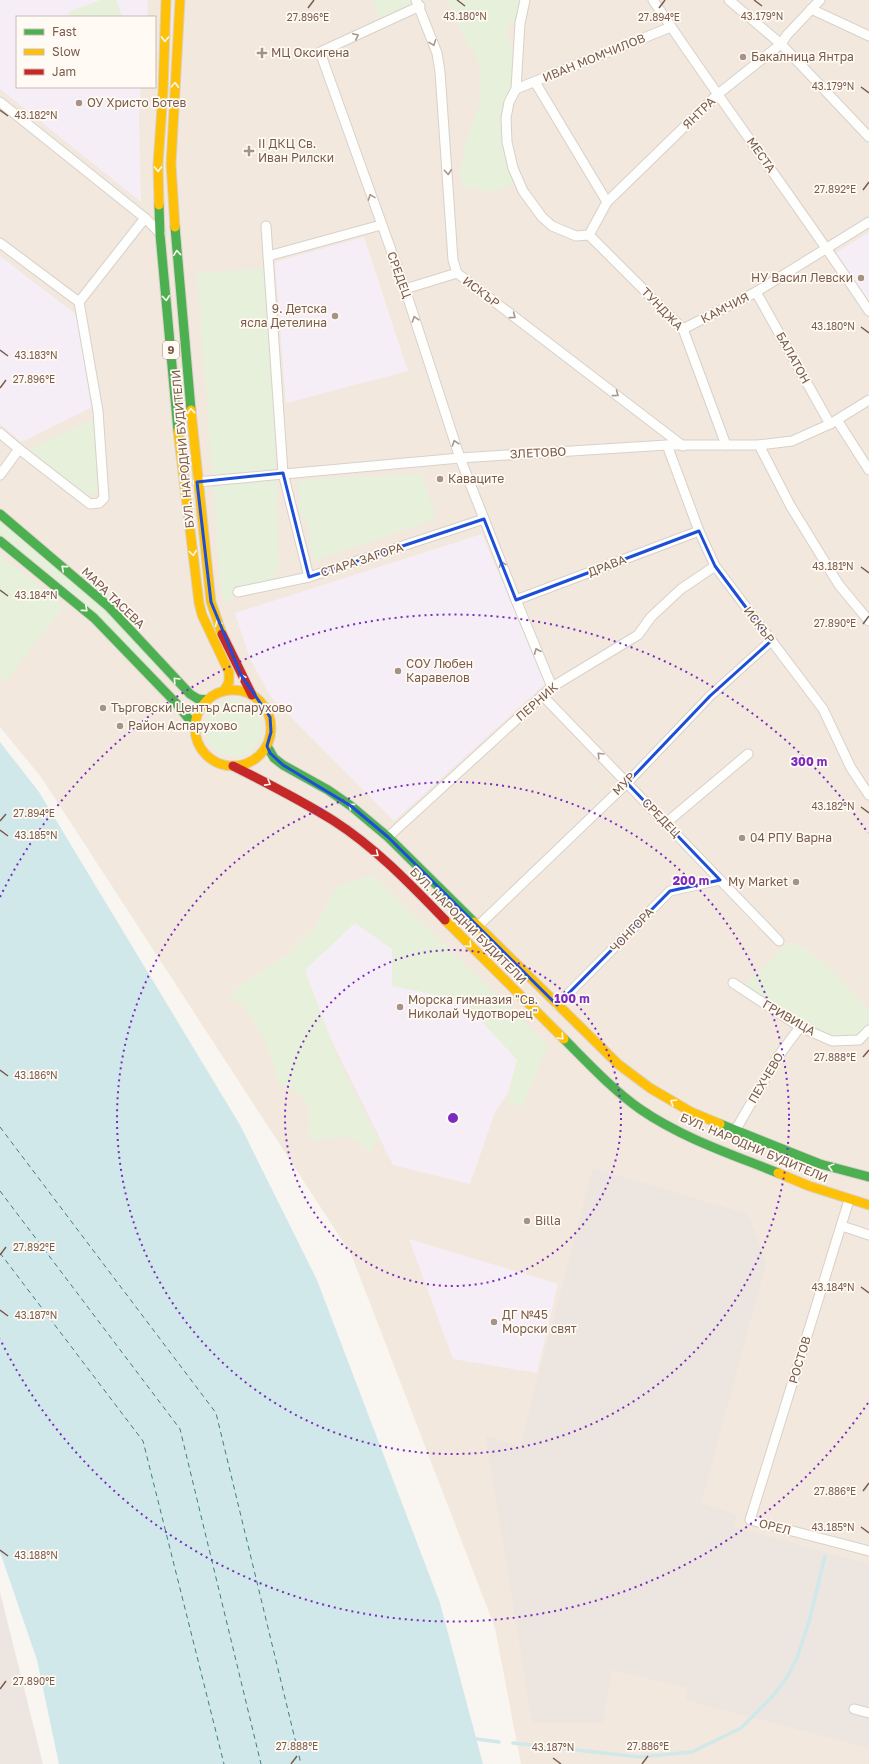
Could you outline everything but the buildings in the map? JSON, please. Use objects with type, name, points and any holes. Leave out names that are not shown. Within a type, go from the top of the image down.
[{"type":"main road","name":"БУЛ. НАРОДНИ БУДИТЕЛИ","points":[[166,0],[163,92],[158,164],[160,234],[182,472],[199,603],[229,672],[229,682],[224,691]]},
{"type":"main road","name":"БУЛ. НАРОДНИ БУДИТЕЛИ","points":[[180,0],[171,164],[175,236],[197,482],[211,602],[218,624],[252,695]]},
{"type":"main road","name":"МАРА ТАСЕВА","points":[[0,514],[108,606],[190,694],[198,699],[207,700]]},
{"type":"main road","points":[[0,541],[94,618],[176,703],[196,728]]},
{"type":"main road","points":[[252,695],[238,690],[224,691],[207,700],[197,716],[196,728],[198,740],[206,753],[218,762],[233,766],[253,760],[261,754],[267,746]]},
{"type":"main road","name":"9","points":[[252,695],[263,704],[270,717],[271,732],[267,746]]},
{"type":"main road","name":"БУЛ. НАРОДНИ БУДИТЕЛИ","points":[[267,746],[270,753],[283,765],[328,790],[351,806],[388,837],[477,927],[618,1064],[650,1088],[691,1112],[735,1131],[820,1164],[869,1177]]},
{"type":"main road","name":"БУЛ. НАРОДНИ БУДИТЕЛИ","points":[[233,766],[265,781],[335,822],[382,858],[410,884],[597,1073],[640,1109],[679,1132],[706,1144],[810,1186],[849,1200],[869,1205]]},
{"type":"street","points":[[525,0],[520,23],[516,89],[508,107],[506,118],[507,142],[513,168],[523,191],[542,217],[552,226],[576,236],[589,235]]},
{"type":"street","name":"МЕСТА","points":[[653,0],[693,60],[827,249],[869,311]]},
{"type":"street","points":[[729,0],[781,44],[869,137]]},
{"type":"street","name":"ЯНТРА","points":[[589,235],[607,202],[718,94],[781,44],[787,34],[820,0]]},
{"type":"street","name":"СРЕДЕЦ","points":[[419,2],[320,52],[405,289],[460,458],[552,687]]},
{"type":"street","name":"ИСКЪР","points":[[419,2],[437,52],[440,72],[453,260],[457,273],[683,446]]},
{"type":"street","points":[[812,9],[869,36]]},
{"type":"street","name":"ИВАН МОМЧИЛОВ","points":[[516,89],[671,27]]},
{"type":"street","points":[[535,82],[607,202]]},
{"type":"street","points":[[0,102],[145,218],[160,234],[175,236]]},
{"type":"street","points":[[79,302],[145,218]]},
{"type":"street","name":"КАМЧИЯ","points":[[683,329],[756,292],[869,222]]},
{"type":"street","points":[[268,256],[381,225]]},
{"type":"street","points":[[266,226],[283,473],[309,577]]},
{"type":"street","name":"ТУНДЖА","points":[[589,235],[683,329],[726,445]]},
{"type":"street","points":[[0,243],[79,302],[98,411],[104,494],[102,501],[96,504],[90,504],[0,433]]},
{"type":"street","points":[[405,289],[457,273]]},
{"type":"street","name":"БАЛАТОН","points":[[756,292],[833,422],[869,470]]},
{"type":"street","name":"ЗЛЕТОВО","points":[[197,482],[460,458],[667,446],[759,445],[792,441],[833,422],[869,400]]},
{"type":"street","points":[[759,445],[790,504],[839,585],[869,621]]},
{"type":"street","name":"ИСКЪР","points":[[667,446],[699,531],[715,566],[823,709],[851,768],[869,795]]},
{"type":"street","points":[[0,475],[19,449]]},
{"type":"street","name":"СТАРА ЗАГОРА","points":[[238,592],[309,577],[484,519]]},
{"type":"street","name":"ДРАВА","points":[[516,600],[699,531]]},
{"type":"street","name":"ПЕРНИК","points":[[388,837],[542,695],[552,687],[638,635],[651,617],[681,589],[715,566]]},
{"type":"street","name":"МУР","points":[[477,927],[627,783],[710,696],[771,641]]},
{"type":"street","name":"СРЕДЕЦ","points":[[542,695],[779,941]]},
{"type":"street","points":[[666,823],[748,754]]},
{"type":"street","name":"ЧОНГОРА","points":[[557,1005],[670,891],[720,880]]},
{"type":"street","name":"ГРИВИЦА","points":[[733,983],[800,1027],[832,1041],[859,1040],[869,1030]]},
{"type":"street","name":"ПЕХЧЕВО","points":[[735,1131],[777,1058],[800,1027]]},
{"type":"street","name":"РОСТОВ","points":[[750,1520],[849,1200]]},
{"type":"street","points":[[842,1226],[869,1235]]},
{"type":"street","name":"ОРЕЛ","points":[[750,1520],[869,1551]]},
{"type":"street","points":[[854,1709],[869,1713]]},
{"type":"highlighted area","points":[[283,473],[309,577],[484,519],[516,600],[699,531],[715,566],[771,641],[710,696],[627,783],[720,880],[670,891],[557,1005],[388,837],[351,806],[283,765],[270,753],[267,746],[271,732],[270,717],[241,675],[211,602],[197,482]]},
{"type":"shaded area","points":[[0,0],[869,0],[869,1764],[521,1764],[495,1628],[351,1254],[41,777],[0,727]]},
{"type":"shaded area","name":"ОУ Христо Ботев","points":[[0,0],[148,0],[147,16],[16,16],[16,88],[141,88],[139,116],[141,202],[0,89]]},
{"type":"shaded area","name":"НУ Васил Левски","points":[[869,232],[869,303],[836,253]]},
{"type":"shaded area","name":"9. Детска ясла Детелина","points":[[364,237],[408,371],[286,403],[275,262]]},
{"type":"shaded area","points":[[0,256],[78,316],[91,408],[21,442],[0,424]]},
{"type":"shaded area","name":"СОУ Любен Каравелов","points":[[482,534],[545,684],[394,821],[271,697],[250,659],[235,613]]},
{"type":"shaded area","name":"Морска гимназия \"Св. Николай Чудотворец\"","points":[[368,887],[532,1057],[495,1112],[470,1184],[393,1165],[291,958]]},
{"type":"shaded area","points":[[593,1168],[748,1214],[766,1263],[701,1503],[737,1515],[734,1527],[869,1564],[869,1748],[686,1700],[688,1688],[612,1670],[603,1723],[532,1722],[486,1436],[520,1447]]},
{"type":"shaded area","name":"ДГ №45 Морски свят","points":[[409,1239],[558,1284],[537,1373],[453,1359]]},
{"type":"shaded area","points":[[0,1592],[43,1764],[0,1764]]},
{"type":"green space","points":[[101,0],[116,0],[122,16],[70,16],[68,12]]},
{"type":"green space","points":[[372,0],[410,0],[411,4],[379,18]]},
{"type":"green space","points":[[448,0],[521,0],[516,22],[506,27],[507,35],[512,47],[512,75],[502,123],[503,146],[516,183],[494,192],[462,187],[460,169],[468,135],[481,102],[480,68],[474,49],[467,44]]},
{"type":"green space","points":[[269,268],[279,571],[274,572],[275,584],[238,592],[224,604],[219,568],[197,273]]},
{"type":"green space","points":[[94,419],[98,491],[89,497],[29,449]]},
{"type":"green space","points":[[421,474],[436,515],[426,523],[312,561],[307,519],[301,520],[298,480]]},
{"type":"green space","points":[[0,514],[160,663],[149,674],[0,541]]},
{"type":"green space","points":[[0,555],[58,601],[62,609],[5,682],[0,676]]},
{"type":"green space","points":[[233,699],[244,701],[254,707],[260,717],[262,728],[260,739],[254,749],[244,755],[233,757],[222,755],[212,749],[206,739],[204,728],[206,717],[212,707],[222,701]]},
{"type":"green space","points":[[373,875],[548,1045],[524,1104],[509,1106],[509,1089],[517,1060],[462,1000],[392,986],[392,949],[355,923],[305,970],[340,1064],[378,1140],[370,1152],[359,1141],[347,1137],[309,1140],[309,1112],[305,1099],[299,1094],[280,1085],[265,1040],[241,1003],[230,1000],[235,989],[287,955],[314,928],[337,886]]},
{"type":"green space","points":[[789,942],[802,948],[824,963],[869,1011],[869,1022],[856,1036],[834,1036],[819,1032],[750,989],[747,985],[749,980]]},
{"type":"water","points":[[0,742],[39,792],[240,1125],[317,1280],[440,1603],[483,1764],[59,1764],[37,1660],[0,1552]]},
{"type":"waterway","points":[[513,1743],[640,1757],[692,1752],[741,1728],[772,1697],[786,1679],[797,1658],[809,1622],[825,1556]]},
{"type":"waterway","points":[[477,1739],[499,1742]]},
{"type":"ferry route","points":[[0,1127],[216,1413],[301,1764]]},
{"type":"ferry route","points":[[0,1191],[180,1429],[261,1764]]},
{"type":"ferry route","points":[[0,1253],[143,1441],[224,1764]]},
{"type":"traffic: fast","points":[[159,205],[160,234],[178,431]]},
{"type":"traffic: fast","points":[[175,227],[191,410]]},
{"type":"traffic: fast","points":[[0,514],[108,606],[190,694],[198,699],[207,700]]},
{"type":"traffic: fast","points":[[0,541],[94,618],[176,703],[196,728]]},
{"type":"traffic: fast","points":[[267,746],[274,758],[283,765],[328,790],[351,806],[388,837],[474,922]]},
{"type":"traffic: fast","points":[[564,1039],[600,1076],[640,1109],[673,1129],[707,1145],[778,1173]]},
{"type":"traffic: fast","points":[[720,1124],[820,1164],[869,1177]]},
{"type":"traffic: slow","points":[[159,205],[158,164],[163,92],[166,0]]},
{"type":"traffic: slow","points":[[175,227],[171,164],[180,0]]},
{"type":"traffic: slow","points":[[191,410],[211,602],[222,634]]},
{"type":"traffic: slow","points":[[178,431],[199,603],[202,615],[229,672],[229,682],[224,691]]},
{"type":"traffic: slow","points":[[233,690],[247,693],[260,701],[268,714],[271,728],[268,742],[260,755],[247,763],[233,766],[219,763],[206,755],[198,742],[195,728],[198,714],[206,701],[219,693],[233,690]]},
{"type":"traffic: slow","points":[[445,920],[564,1039]]},
{"type":"traffic: slow","points":[[474,922],[618,1064],[650,1088],[691,1112],[720,1124]]},
{"type":"traffic: slow","points":[[778,1173],[809,1186],[869,1205]]},
{"type":"traffic: jam","points":[[222,634],[252,695]]},
{"type":"traffic: jam","points":[[233,766],[310,806],[334,821],[379,855],[445,920]]},
{"type":"place","name":"МЦ Оксигена","points":[[262,53]]},
{"type":"place","name":"Бакалница Янтра","points":[[743,57]]},
{"type":"place","name":"ОУ Христо Ботев","points":[[79,103]]},
{"type":"place","name":"II ДКЦ Св. Иван Рилски","points":[[249,151]]},
{"type":"place","name":"НУ Васил Левски","points":[[861,278]]},
{"type":"place","name":"9. Детска ясла Детелина","points":[[335,316]]},
{"type":"place","name":"Каваците","points":[[440,479]]},
{"type":"place","name":"СОУ Любен Каравелов","points":[[398,671]]},
{"type":"place","name":"Търговски Център Аспарухово","points":[[103,708]]},
{"type":"place","name":"Район Аспарухово","points":[[120,726]]},
{"type":"place","name":"04 РПУ Варна","points":[[742,838]]},
{"type":"place","name":"My Market","points":[[796,882]]},
{"type":"place","name":"Морска гимназия \"Св. Николай Чудотворец\"","points":[[400,1007]]},
{"type":"place","name":"Billa","points":[[527,1221]]},
{"type":"place","name":"ДГ №45 Морски свят","points":[[494,1322]]}]
